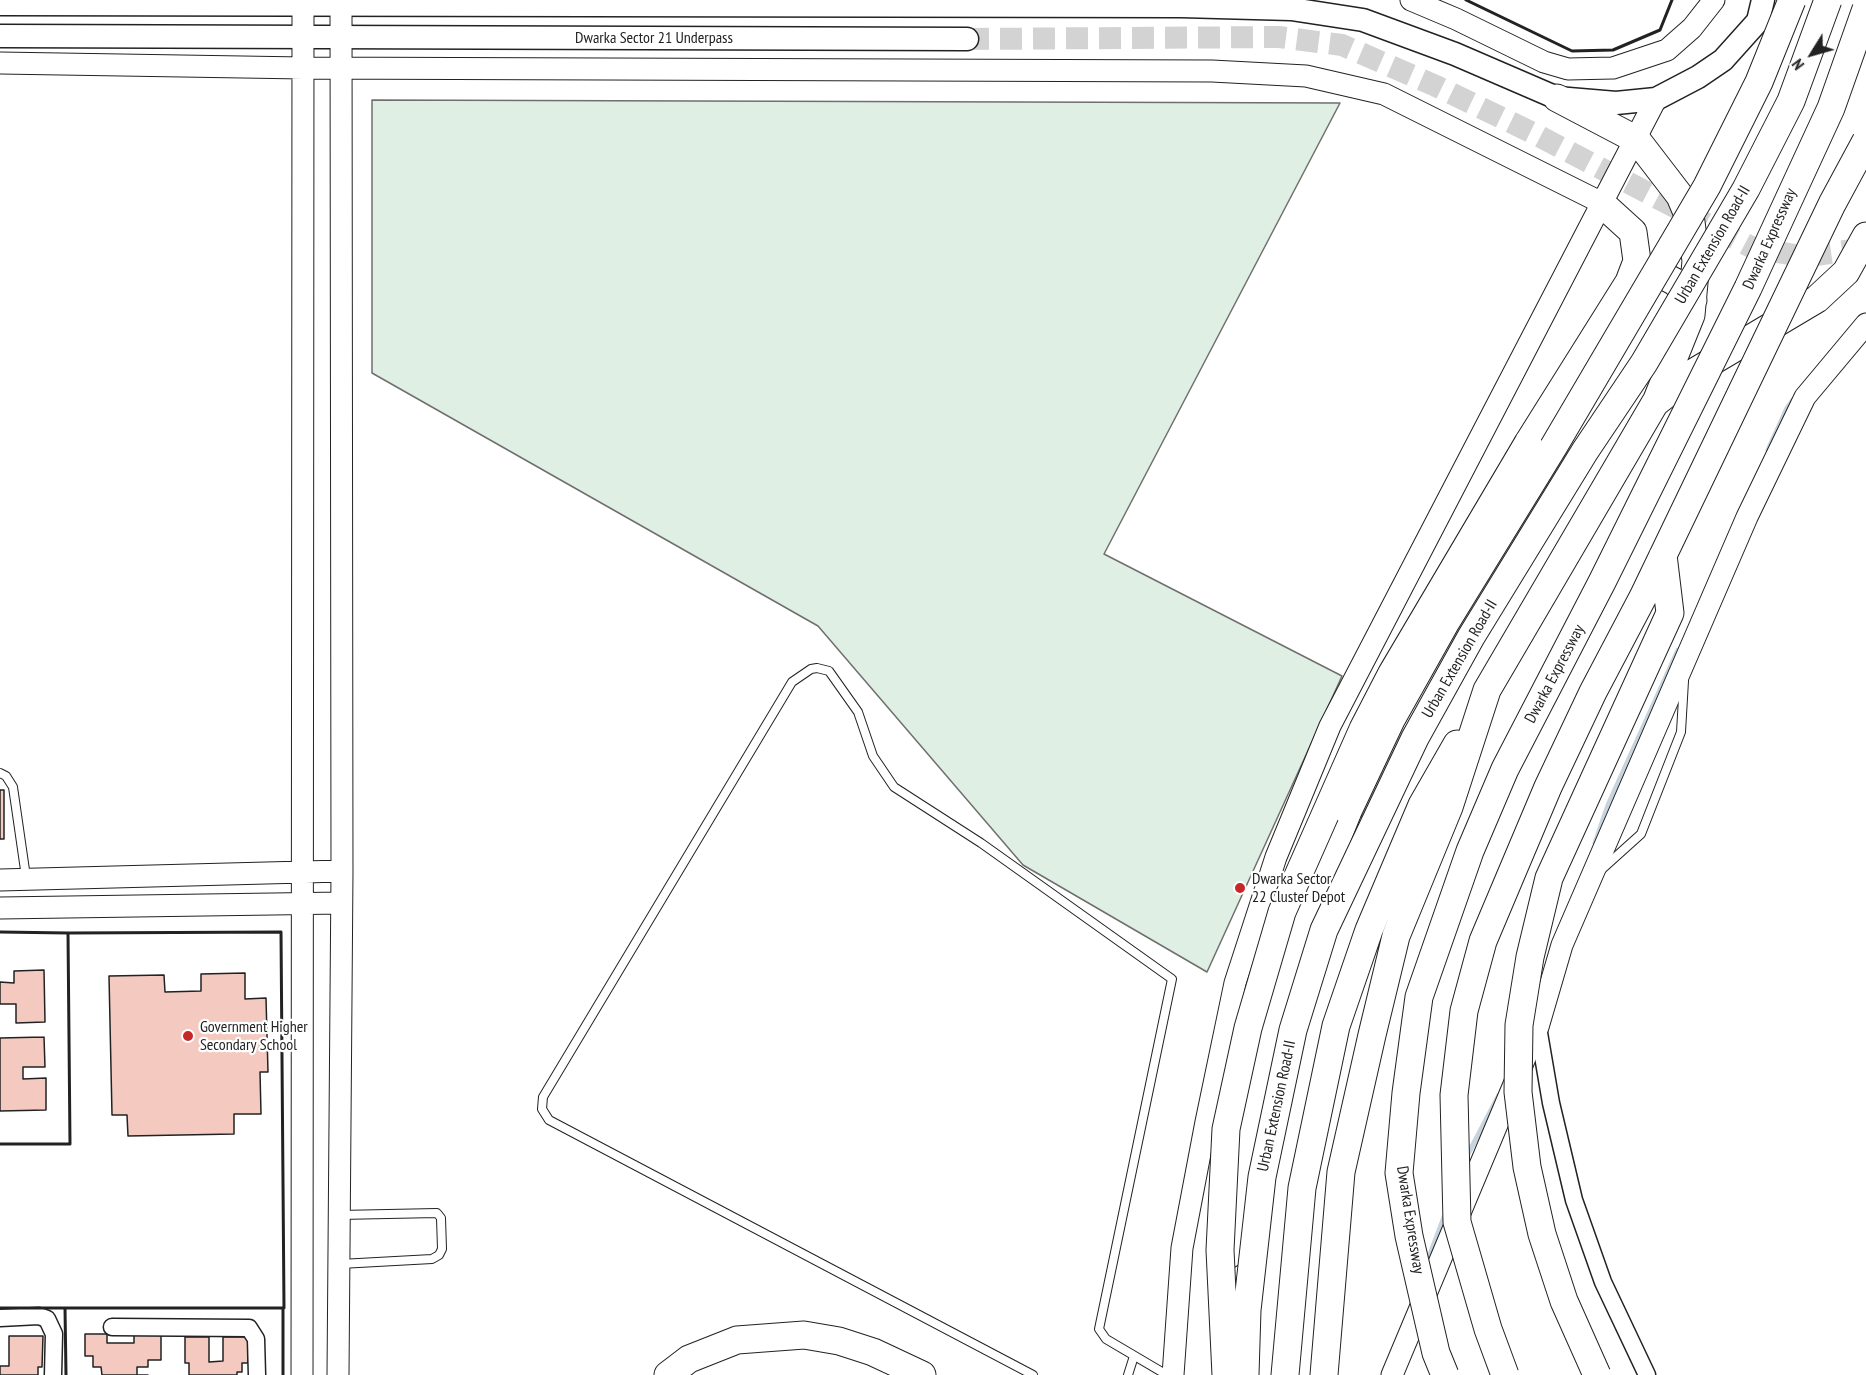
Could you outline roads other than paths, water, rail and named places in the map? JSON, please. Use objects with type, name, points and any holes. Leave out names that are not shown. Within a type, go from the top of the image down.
[{"type":"highway","points":[[1225,1375],[1230,1250],[1265,1045],[1292,951],[1348,811],[1391,720],[1446,622],[1656,275],[1707,186],[1759,82],[1792,0]]},
{"type":"highway","name":"Urban Extension Road-II","points":[[1245,1375],[1247,1310],[1262,1177],[1293,1030],[1324,930],[1415,738],[1471,637],[1585,451],[1689,296],[1791,101],[1828,0]]},
{"type":"highway","name":"Dwarka Expressway","points":[[1445,1375],[1436,1353],[1420,1283],[1399,1173],[1406,1093],[1419,997],[1470,851],[1505,769],[1571,644],[1748,288],[1831,108],[1866,9]]},
{"type":"highway","points":[[1285,1375],[1302,1188],[1336,1026],[1369,930],[1422,805],[1655,403],[1692,315],[1689,296],[1696,261],[1691,222],[1680,196],[1636,140],[1557,98]]},
{"type":"highway","points":[[1505,1375],[1488,1329],[1457,1222],[1454,1095],[1464,1011],[1483,941],[1548,787],[1832,204],[1866,141]]},
{"type":"highway","points":[[1225,1375],[1220,1250],[1226,1129],[1248,1028],[1282,912],[1338,783],[1387,683],[1528,443],[1629,282],[1637,261],[1633,232],[1600,202]]},
{"type":"highway","points":[[1655,403],[1696,371],[1817,299],[1846,272],[1866,236]]},
{"type":"highway","points":[[1629,282],[1651,274],[1656,275],[1675,282],[1689,296]]},
{"type":"highway","points":[[1597,1375],[1564,1301],[1542,1234],[1527,1167],[1518,1092],[1519,1025],[1530,957],[1549,878],[1670,613],[1663,555]]},
{"type":"highway","points":[[1324,1375],[1341,1172],[1371,1035],[1396,936],[1449,807],[1487,690]]},
{"type":"highway","points":[[668,1375],[689,1359],[737,1340],[804,1335],[839,1341],[873,1352],[922,1375]]},
{"type":"main road","points":[[0,4],[341,6],[999,3],[1291,9],[1363,20],[1455,54],[1557,98],[1616,103],[1656,99],[1698,77],[1723,60],[1758,21],[1763,0]]},
{"type":"main road","name":"Dwarka Sector 21 Underpass","points":[[0,36],[968,39]]},
{"type":"street","points":[[1411,0],[1544,62],[1568,69],[1613,68],[1666,50],[1692,28],[1714,0]]},
{"type":"street","points":[[302,1375],[303,6]]},
{"type":"street","points":[[338,1375],[342,871],[341,6]]},
{"type":"street","points":[[0,63],[303,68],[1212,71],[1306,76],[1384,94],[1600,202]]},
{"type":"street","points":[[1173,1375],[1182,1248],[1206,1122],[1235,983],[1276,857],[1330,726],[1442,513],[1600,202],[1636,140],[1656,99]]},
{"type":"street","points":[[1392,1375],[1538,1028],[1562,945],[1747,517],[1805,397],[1866,324]]},
{"type":"street","points":[[0,880],[342,871]]},
{"type":"street","points":[[0,908],[341,903]]},
{"type":"street","points":[[1538,1028],[1551,1103],[1574,1200],[1603,1282],[1647,1375]]},
{"type":"street","points":[[0,1318],[39,1316],[46,1319],[54,1334],[53,1375]]},
{"type":"street","points":[[112,1327],[249,1328],[256,1339],[257,1375]]},
{"type":"lane","points":[[1033,1375],[549,1120],[542,1109],[543,1097],[792,682],[811,669],[823,668],[835,679],[858,712],[873,756],[894,788],[981,843],[1172,980],[1099,1329],[1106,1339],[1167,1375]]},
{"type":"lane","points":[[0,773],[6,776],[13,787],[26,879]]},
{"type":"lane","points":[[339,1215],[437,1213],[441,1218],[442,1249],[439,1255],[432,1259],[339,1264]]},
{"type":"lane","points":[[1128,1375],[1134,1356]]},
{"type":"waterway","points":[[1768,450],[1793,400]]},
{"type":"waterway","points":[[1595,843],[1608,805],[1678,650]]},
{"type":"waterway","points":[[1467,1156],[1499,1095]]},
{"type":"waterway","points":[[1426,1265],[1446,1212]]},
{"type":"tunnel","points":[[967,39],[1279,37],[1342,45],[1436,86],[1535,134],[1753,248],[1795,255],[1816,255],[1866,248]]},
{"type":"place","name":"Dwarka Sector 22 Cluster Depot","points":[[1240,888]]},
{"type":"place","name":"Government Higher Secondary School","points":[[188,1036]]}]
